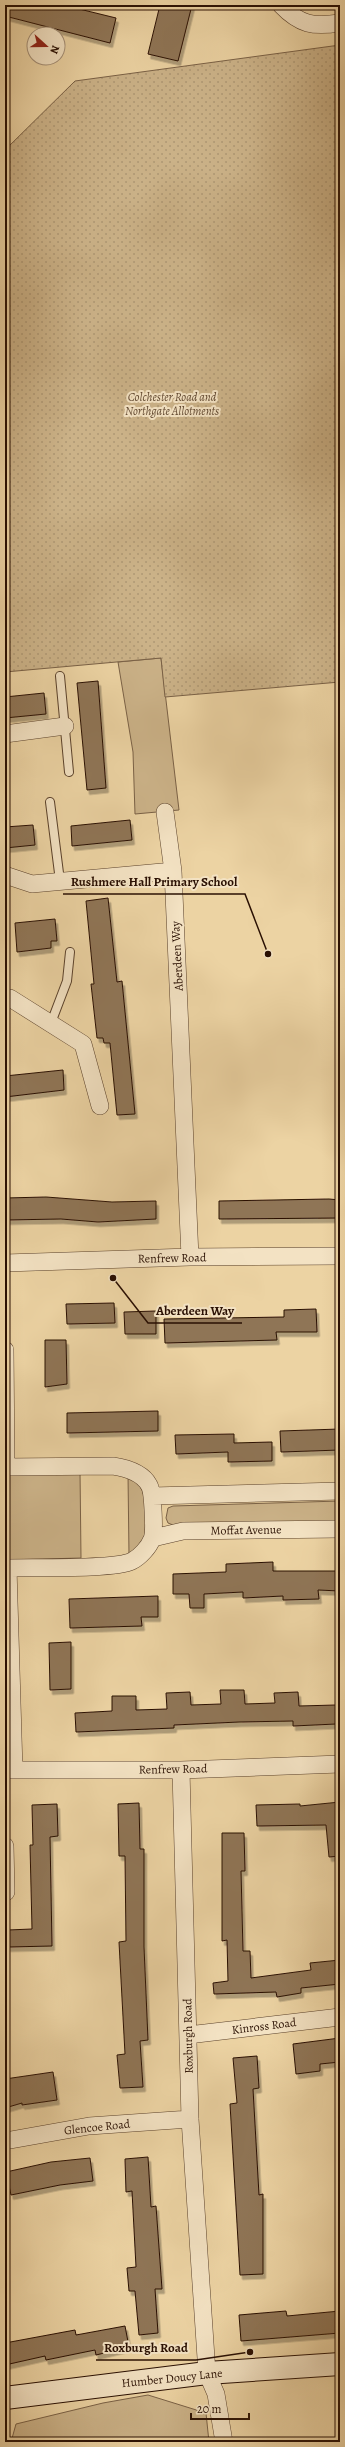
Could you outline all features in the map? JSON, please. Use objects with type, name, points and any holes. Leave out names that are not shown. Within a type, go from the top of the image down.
[{"type":"street","points":[[281,5],[297,19],[309,24],[320,26],[340,23]]},
{"type":"street","points":[[5,734],[65,726]]},
{"type":"street","name":"Aberdeen Way","points":[[165,812],[173,871],[190,1257]]},
{"type":"street","points":[[5,875],[32,884],[173,871]]},
{"type":"street","points":[[5,997],[10,998],[83,1044],[100,1106]]},
{"type":"street","name":"Renfrew Road","points":[[5,1262],[190,1257],[340,1256]]},
{"type":"street","points":[[5,1350],[6,1468],[113,1466],[128,1468],[143,1478],[150,1486],[152,1496],[153,1538],[142,1554],[132,1562],[120,1564],[7,1568],[9,1770]]},
{"type":"street","points":[[152,1496],[340,1491]]},
{"type":"street","name":"Moffat Avenue","points":[[153,1538],[183,1531],[340,1529]]},
{"type":"street","name":"Renfrew Road","points":[[9,1770],[181,1770],[340,1764]]},
{"type":"street","name":"Roxburgh Road","points":[[181,1770],[190,2119],[207,2373],[216,2394],[224,2442]]},
{"type":"street","points":[[5,1846],[6,1892]]},
{"type":"street","name":"Kinross Road","points":[[188,2035],[340,2017]]},
{"type":"street","name":"Glencoe Road","points":[[5,2141],[89,2126],[190,2119]]},
{"type":"street","name":"Humber Doucy Lane","points":[[5,2398],[207,2373],[340,2364]]},
{"type":"lane","points":[[60,676],[69,772]]},
{"type":"lane","points":[[50,802],[60,881]]},
{"type":"lane","points":[[51,1023],[67,981],[70,952]]},
{"type":"green space","name":"Colchester Road and Northgate Allotments","points":[[340,45],[340,682],[165,697],[161,658],[5,672],[5,150],[75,81]]},
{"type":"green space","points":[[161,658],[179,810],[135,814],[133,752],[118,662]]},
{"type":"green space","points":[[80,1471],[81,1558],[5,1560],[5,1474]]},
{"type":"green space","points":[[128,1474],[140,1487],[146,1512],[145,1539],[129,1556]]},
{"type":"green space","points":[[340,1501],[340,1521],[173,1525],[168,1523],[166,1518],[168,1508],[173,1506]]},
{"type":"green space","points":[[148,2395],[206,2413],[209,2442],[11,2442],[16,2424],[103,2403]]},
{"type":"building","points":[[5,5],[63,5],[116,18],[110,43],[66,32],[66,26],[44,26],[5,16]]},
{"type":"building","points":[[160,5],[192,5],[178,61],[148,54]]},
{"type":"building","points":[[98,681],[106,788],[87,790],[77,683]]},
{"type":"building","points":[[44,693],[46,714],[5,718],[5,697]]},
{"type":"building","points":[[130,820],[132,840],[72,846],[71,826]]},
{"type":"building","points":[[33,825],[35,845],[5,848],[5,827]]},
{"type":"building","points":[[108,898],[117,982],[122,981],[135,1114],[117,1115],[110,1043],[104,1043],[103,1038],[97,1038],[91,984],[94,984],[86,901]]},
{"type":"building","points":[[55,919],[57,941],[51,941],[51,948],[17,952],[15,923]]},
{"type":"building","points":[[63,1070],[64,1090],[5,1097],[5,1076]]},
{"type":"building","points":[[46,1197],[112,1202],[156,1201],[156,1219],[98,1222],[61,1219],[5,1220],[5,1198]]},
{"type":"building","points":[[340,1200],[340,1218],[219,1219],[219,1201]]},
{"type":"building","points":[[114,1303],[115,1323],[67,1324],[66,1304]]},
{"type":"building","points":[[316,1309],[317,1332],[276,1332],[277,1340],[165,1343],[164,1319],[284,1317],[284,1310]]},
{"type":"building","points":[[156,1311],[156,1334],[125,1334],[124,1312]]},
{"type":"building","points":[[45,1340],[66,1340],[67,1384],[45,1387]]},
{"type":"building","points":[[158,1411],[158,1431],[67,1433],[67,1413]]},
{"type":"building","points":[[340,1429],[340,1450],[281,1452],[280,1431]]},
{"type":"building","points":[[234,1434],[234,1443],[272,1442],[272,1461],[228,1462],[228,1452],[176,1454],[175,1435]]},
{"type":"building","points":[[273,1562],[273,1571],[340,1571],[340,1591],[318,1590],[319,1599],[283,1600],[283,1596],[243,1598],[243,1592],[204,1594],[204,1608],[190,1608],[189,1594],[173,1594],[173,1574],[226,1572],[226,1564]]},
{"type":"building","points":[[158,1596],[158,1617],[141,1617],[142,1626],[70,1628],[69,1599]]},
{"type":"building","points":[[71,1642],[71,1689],[50,1690],[49,1643]]},
{"type":"building","points":[[220,1690],[244,1690],[245,1704],[275,1703],[274,1693],[298,1692],[299,1706],[336,1705],[336,1724],[293,1726],[293,1721],[239,1722],[174,1725],[174,1728],[76,1732],[75,1713],[112,1711],[112,1696],[136,1696],[136,1710],[167,1709],[166,1693],[190,1692],[191,1705],[221,1704]]},
{"type":"building","points":[[340,1802],[340,1856],[329,1857],[326,1825],[257,1826],[256,1805],[300,1804],[300,1806]]},
{"type":"building","points":[[139,1803],[140,1849],[144,1849],[144,1947],[148,2040],[140,2041],[143,2087],[120,2088],[117,2055],[125,2054],[119,1942],[126,1941],[125,1856],[119,1856],[118,1804]]},
{"type":"building","points":[[57,1804],[58,1836],[50,1837],[52,1946],[8,1947],[8,1930],[32,1929],[30,1845],[33,1845],[32,1805]]},
{"type":"building","points":[[222,1833],[244,1833],[245,1871],[241,1871],[243,1951],[250,1951],[251,1978],[311,1970],[310,1963],[340,1960],[340,1984],[301,1988],[301,1993],[277,1997],[276,1992],[214,1994],[213,1983],[228,1981],[227,1940],[222,1941]]},
{"type":"building","points":[[340,2038],[340,2062],[320,2064],[320,2071],[296,2074],[293,2044]]},
{"type":"building","points":[[257,2056],[259,2088],[253,2089],[259,2195],[263,2194],[263,2274],[240,2275],[230,2104],[237,2103],[233,2058]]},
{"type":"building","points":[[53,2072],[57,2100],[22,2105],[22,2103],[5,2108],[5,2079]]},
{"type":"building","points":[[148,2157],[151,2207],[156,2206],[162,2289],[155,2289],[158,2333],[139,2335],[135,2291],[129,2291],[127,2268],[136,2267],[132,2191],[126,2192],[125,2159]]},
{"type":"building","points":[[90,2158],[93,2181],[60,2185],[11,2195],[6,2172],[51,2162]]},
{"type":"building","points":[[286,2311],[287,2316],[340,2311],[340,2333],[241,2341],[239,2315]]},
{"type":"building","points":[[125,2326],[129,2347],[96,2355],[95,2350],[46,2360],[45,2356],[5,2365],[5,2343],[75,2330],[76,2335]]},
{"type":"place","name":"Rushmere Hall Primary School","points":[[268,954]]},
{"type":"place","name":"Aberdeen Way","points":[[113,1278]]},
{"type":"place","name":"Roxburgh Road","points":[[250,2352]]}]
